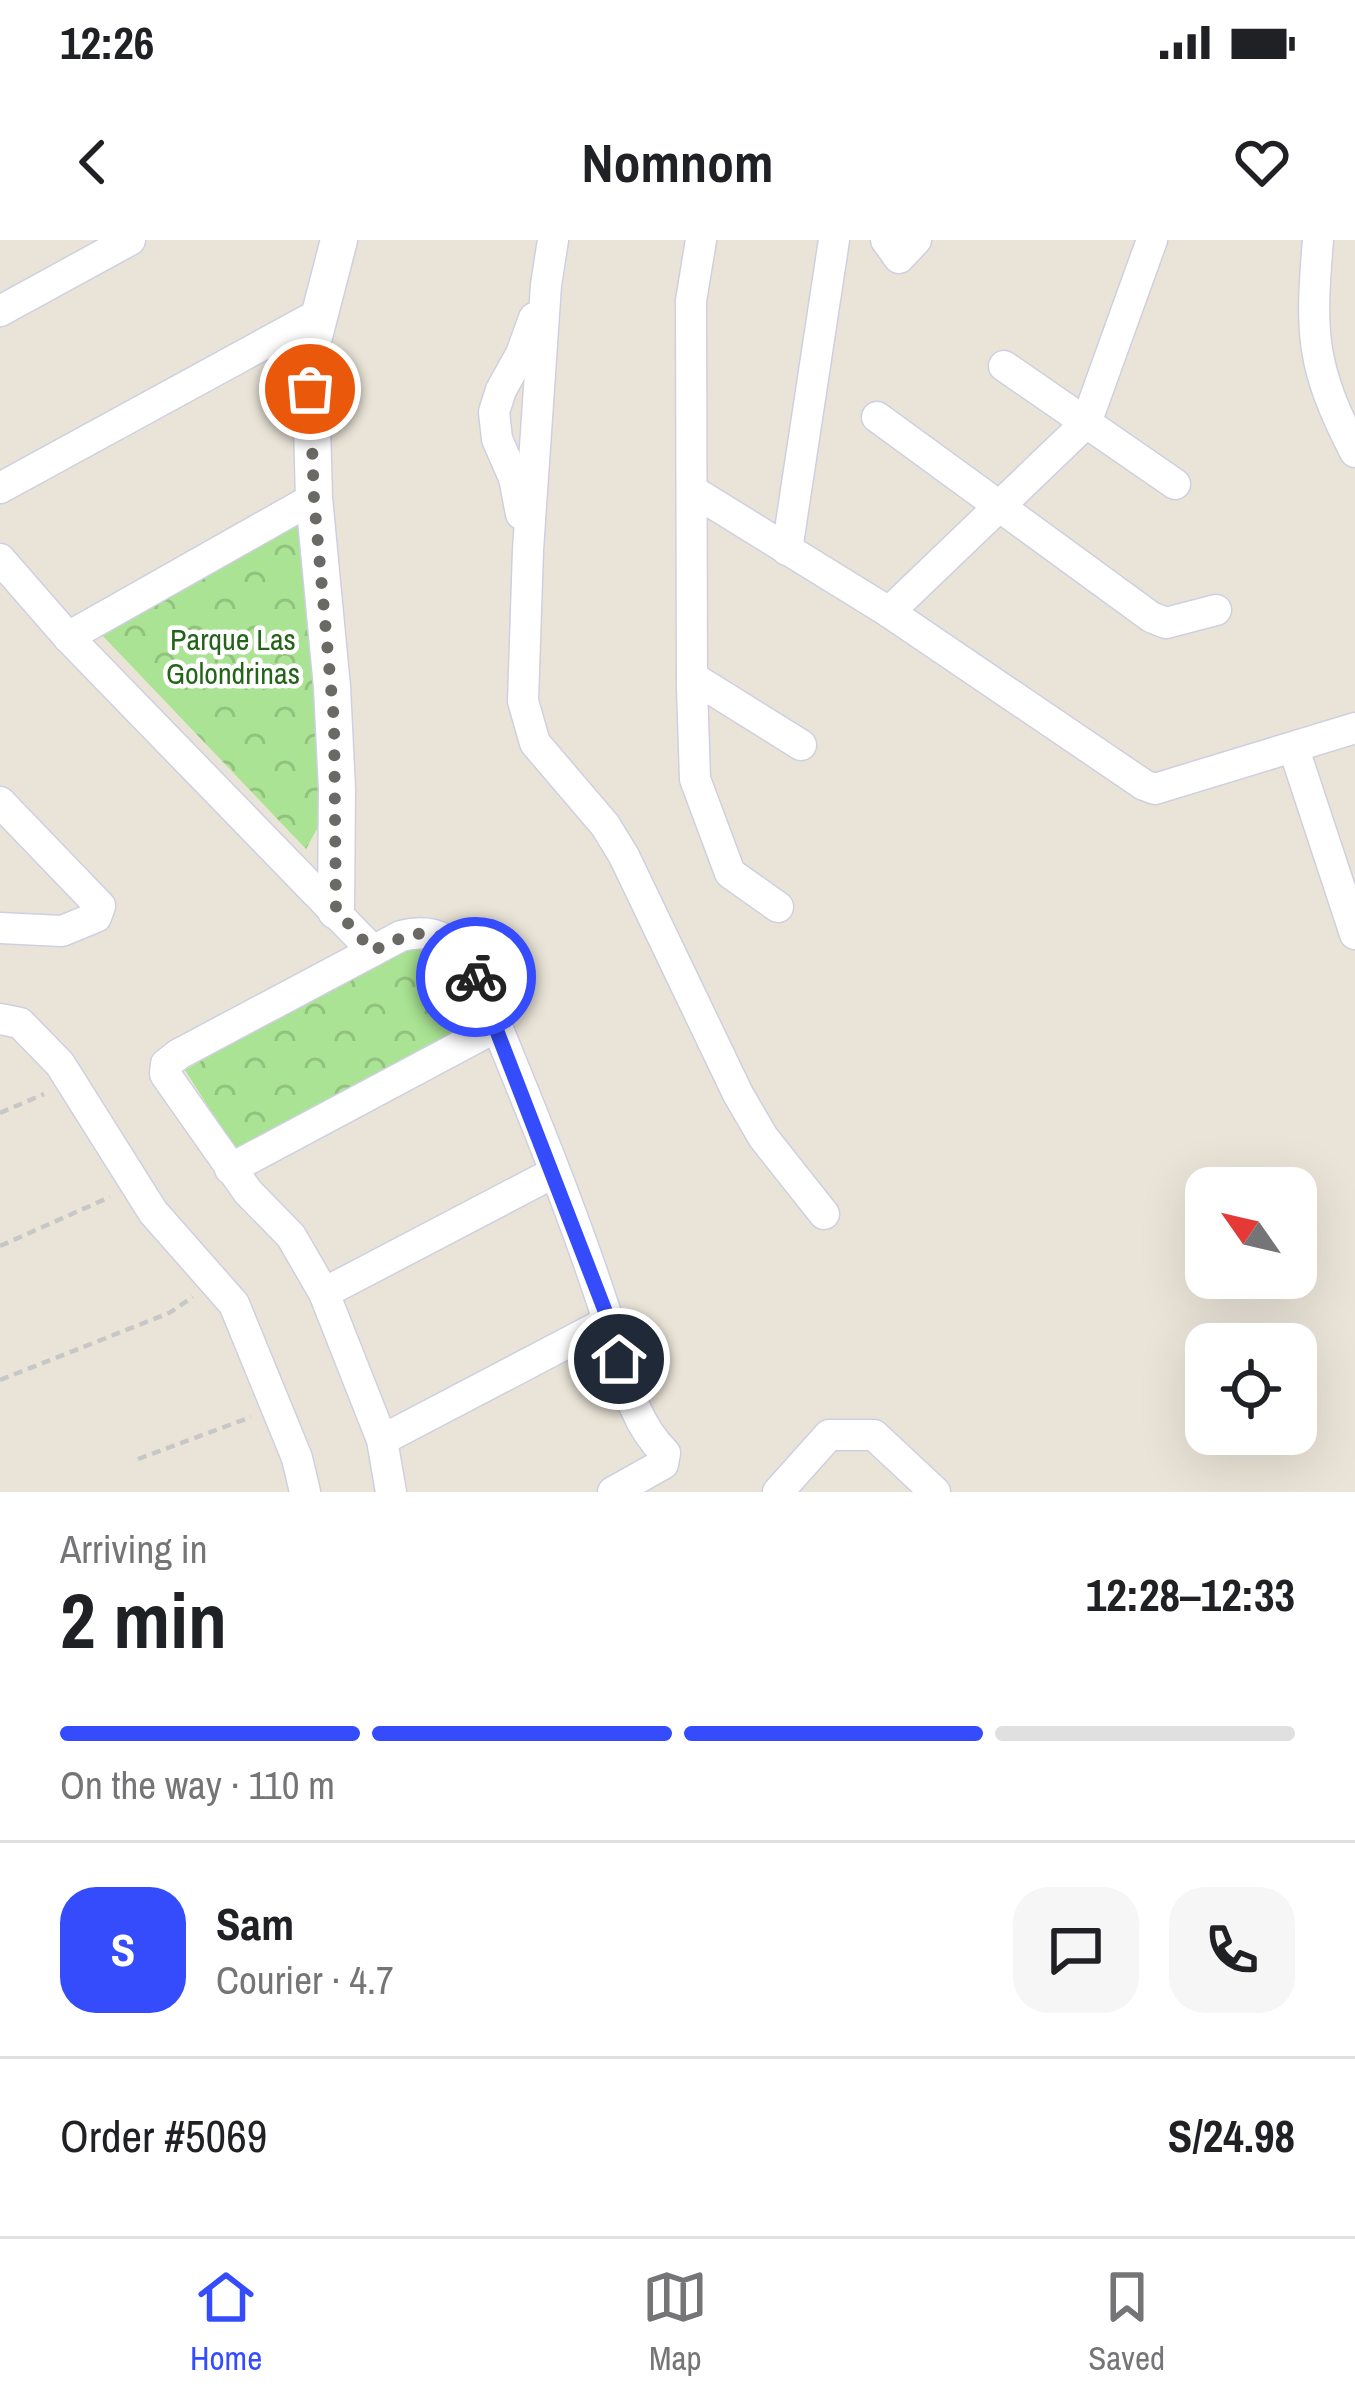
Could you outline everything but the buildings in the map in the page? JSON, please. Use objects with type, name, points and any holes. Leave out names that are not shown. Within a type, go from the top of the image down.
[{"type":"street","points":[[0,311],[130,240]]},
{"type":"street","points":[[336,910],[337,789],[314,499],[310,352],[339,240]]},
{"type":"street","points":[[553,240],[528,550],[523,701],[535,743],[605,825],[624,856],[738,1094],[763,1136],[824,1214]]},
{"type":"street","points":[[701,240],[691,301],[695,779],[730,872],[778,907]]},
{"type":"street","points":[[787,550],[834,240]]},
{"type":"street","points":[[886,240],[899,258],[916,240]]},
{"type":"street","points":[[889,612],[1086,423],[1152,240]]},
{"type":"street","points":[[1318,240],[1313,307],[1319,370],[1355,452]]},
{"type":"street","points":[[528,550],[514,478],[497,440],[494,412],[546,285]]},
{"type":"street","points":[[0,488],[317,315]]},
{"type":"street","points":[[1004,366],[1175,484]]},
{"type":"street","points":[[877,417],[1151,617],[1166,623],[1216,610]]},
{"type":"street","points":[[693,490],[889,612],[1144,785],[1155,788],[1355,728]]},
{"type":"street","points":[[68,637],[314,499]]},
{"type":"street","points":[[1,561],[68,637],[373,951]]},
{"type":"street","points":[[692,677],[801,745]]},
{"type":"street","points":[[1294,748],[1348,887],[1355,934]]},
{"type":"street","points":[[0,802],[100,906],[97,917],[62,931],[0,928]]},
{"type":"street","points":[[391,1492],[382,1440],[324,1293],[291,1236],[230,1169],[165,1074],[166,1064],[416,932],[445,938],[466,958],[609,1321],[630,1398],[647,1434],[665,1453],[664,1464],[614,1492]]},
{"type":"street","points":[[0,1019],[20,1023],[60,1064],[153,1212],[234,1304],[297,1458],[305,1492]]},
{"type":"street","points":[[230,1169],[496,1027]]},
{"type":"street","points":[[324,1293],[553,1173]]},
{"type":"street","points":[[382,1440],[609,1321]]},
{"type":"street","points":[[789,1487],[829,1435],[874,1435],[935,1492]]},
{"type":"path","points":[[0,1113],[71,1081]]},
{"type":"path","points":[[0,1246],[136,1184]]},
{"type":"path","points":[[0,1380],[169,1313],[216,1281]]},
{"type":"path","points":[[138,1460],[277,1407]]},
{"type":"green space","name":"Parque Las Golondrinas","points":[[304,522],[322,793],[318,827],[306,849],[101,634]]},
{"type":"green space","points":[[421,944],[451,956],[483,1020],[238,1154],[185,1070],[402,947]]},
{"type":"way so far","points":[[310,389],[314,499],[334,721],[336,910],[373,951],[416,932],[445,938],[456,945],[476,977]]},
{"type":"route","points":[[476,977],[609,1321],[619,1359]]}]
